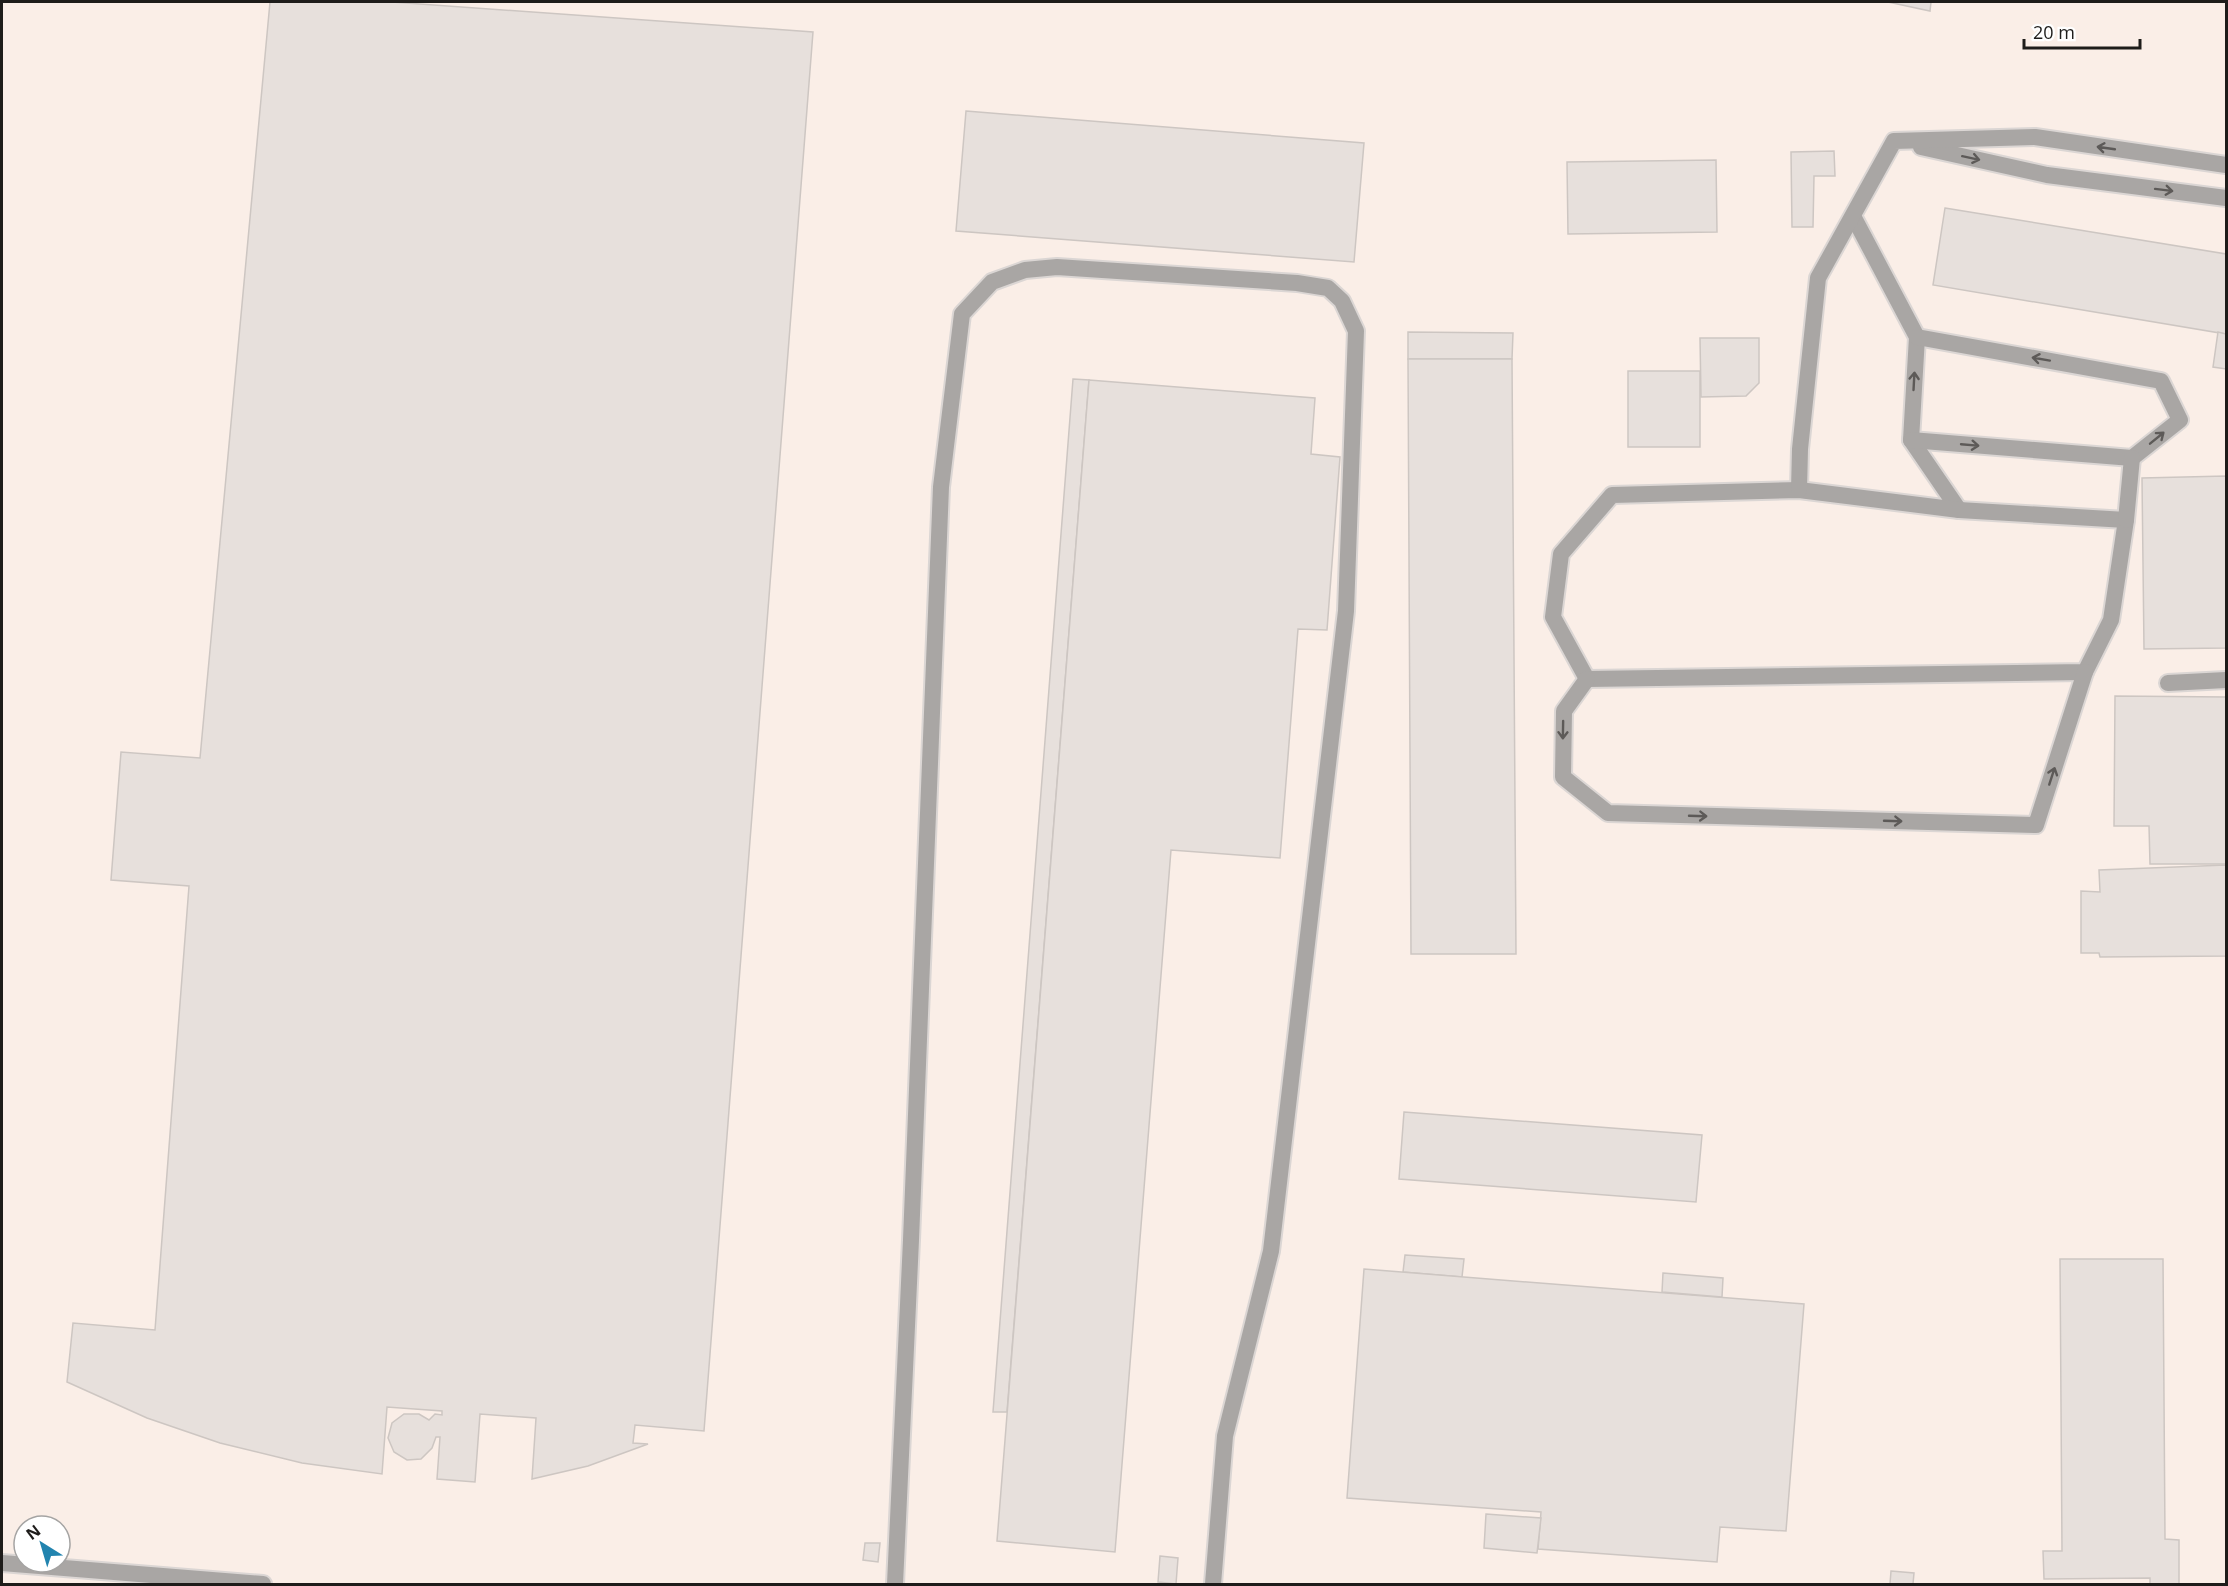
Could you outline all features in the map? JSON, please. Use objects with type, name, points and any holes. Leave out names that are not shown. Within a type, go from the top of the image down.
[{"type":"street","points":[[1894,141],[2035,137],[2226,165]]},
{"type":"street","points":[[1894,141],[2047,175],[2226,198]]},
{"type":"street","points":[[1799,490],[1800,449],[1818,278],[1894,141]]},
{"type":"street","points":[[1853,216],[1917,337],[1911,440],[1959,510]]},
{"type":"street","points":[[895,1584],[941,487],[963,314],[992,282],[1025,270],[1056,267],[1297,283],[1328,288],[1342,301],[1356,331],[1346,611],[1272,1251],[1225,1436],[1213,1584]]},
{"type":"street","points":[[1911,440],[2132,458],[2180,420],[2162,381],[1917,337]]},
{"type":"street","points":[[1587,679],[1564,711],[1563,777],[1608,813],[2036,825],[2085,672],[2111,620],[2126,520],[2132,458]]},
{"type":"street","points":[[1587,679],[1553,617],[1561,554],[1612,495],[1799,490],[1959,510],[2126,520]]},
{"type":"street","points":[[1587,679],[2085,672]]},
{"type":"street","points":[[2168,683],[2226,680]]},
{"type":"street","points":[[2,1563],[263,1584]]},
{"type":"shaded area","points":[[2,2],[2226,2],[2226,1584],[2,1584]]},
{"type":"building","points":[[270,2],[392,2],[813,32],[704,1431],[635,1425],[633,1443],[648,1444],[588,1466],[532,1479],[536,1418],[480,1414],[475,1482],[437,1479],[440,1437],[436,1437],[432,1448],[421,1459],[407,1460],[394,1452],[388,1438],[392,1423],[404,1414],[419,1414],[429,1420],[435,1414],[442,1415],[442,1411],[387,1407],[382,1474],[302,1463],[220,1443],[147,1418],[67,1382],[73,1323],[155,1330],[189,886],[111,880],[121,752],[200,758]]},
{"type":"building","points":[[1888,2],[1931,2],[1930,11]]},
{"type":"building","points":[[966,111],[1364,143],[1354,262],[956,231]]},
{"type":"building","points":[[1834,151],[1835,176],[1814,176],[1813,227],[1792,227],[1791,152]]},
{"type":"building","points":[[1716,160],[1717,232],[1568,234],[1567,162]]},
{"type":"building","points":[[1945,208],[2226,254],[2226,334],[1933,285]]},
{"type":"building","points":[[1408,332],[1513,333],[1512,359],[1408,359]]},
{"type":"building","points":[[2218,332],[2226,334],[2226,369],[2213,367]]},
{"type":"building","points":[[1700,338],[1759,338],[1759,383],[1746,396],[1701,397]]},
{"type":"building","points":[[1408,359],[1512,359],[1516,954],[1411,954]]},
{"type":"building","points":[[1628,371],[1700,371],[1700,447],[1628,447]]},
{"type":"building","points":[[1073,379],[1089,380],[1007,1412],[993,1412]]},
{"type":"building","points":[[1089,380],[1315,398],[1311,454],[1340,457],[1327,630],[1298,629],[1280,858],[1171,850],[1115,1552],[997,1541]]},
{"type":"building","points":[[2226,476],[2226,648],[2144,649],[2142,478]]},
{"type":"building","points":[[2115,696],[2226,697],[2226,864],[2150,864],[2149,826],[2114,826]]},
{"type":"building","points":[[2226,865],[2226,956],[2100,957],[2099,953],[2081,953],[2081,891],[2100,892],[2099,870]]},
{"type":"building","points":[[1404,1112],[1702,1135],[1696,1202],[1399,1179]]},
{"type":"building","points":[[1405,1255],[1464,1259],[1462,1277],[1403,1272]]},
{"type":"building","points":[[2060,1259],[2163,1259],[2165,1539],[2179,1540],[2179,1584],[2150,1584],[2150,1578],[2044,1579],[2043,1551],[2062,1551]]},
{"type":"building","points":[[1364,1269],[1804,1304],[1786,1531],[1720,1527],[1717,1562],[1538,1549],[1541,1512],[1347,1498]]},
{"type":"building","points":[[1663,1273],[1723,1278],[1722,1297],[1662,1292]]},
{"type":"building","points":[[1486,1514],[1541,1518],[1537,1553],[1484,1548]]},
{"type":"building","points":[[865,1543],[880,1543],[878,1562],[863,1560]]},
{"type":"building","points":[[1160,1556],[1178,1558],[1176,1584],[1158,1582]]},
{"type":"building","points":[[1891,1571],[1914,1573],[1913,1584],[1890,1584]]}]
